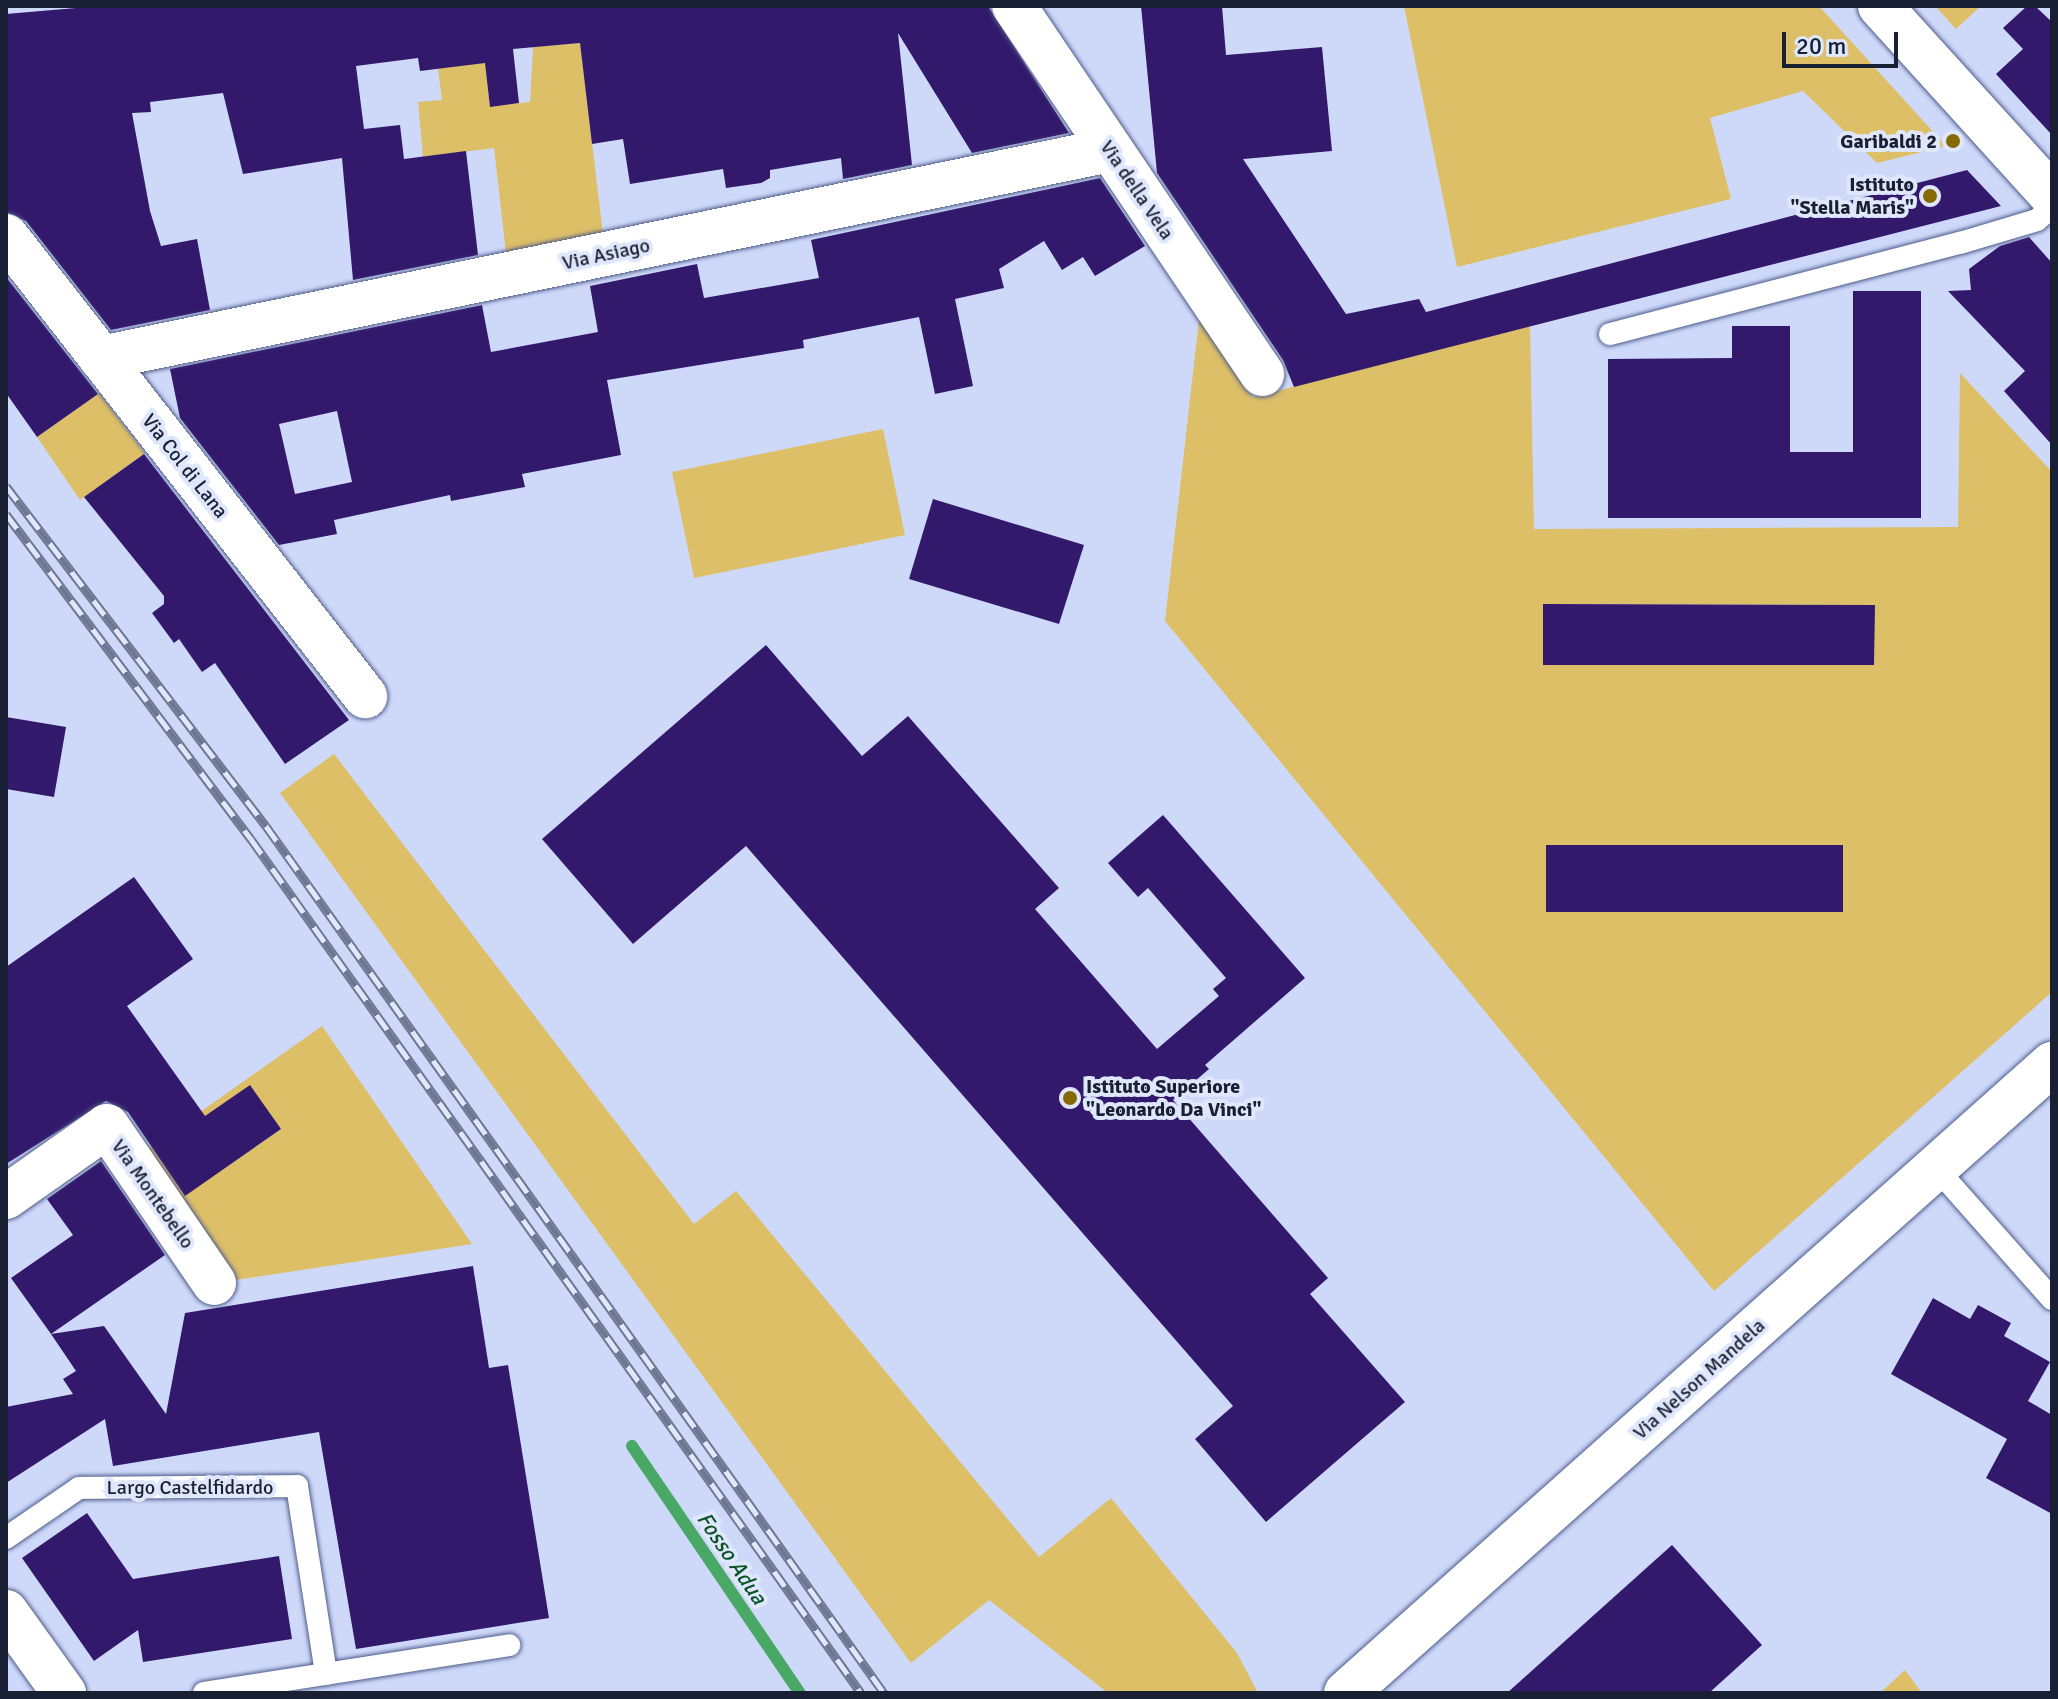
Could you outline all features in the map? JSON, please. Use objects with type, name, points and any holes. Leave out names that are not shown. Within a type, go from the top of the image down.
[{"type":"street","name":"Via della Vela","points":[[1014,6],[1262,374]]},
{"type":"street","points":[[1880,6],[2048,184]]},
{"type":"street","name":"Via Asiago","points":[[101,358],[1110,150]]},
{"type":"street","name":"Via Col di Lana","points":[[6,236],[365,696]]},
{"type":"street","name":"Via Nelson Mandela","points":[[1346,1693],[2052,1064]]},
{"type":"street","name":"Via Montebello","points":[[6,1197],[107,1126],[214,1283]]},
{"type":"street","points":[[13,1635],[64,1693]]},
{"type":"lane","points":[[1610,334],[2037,220],[2048,184]]},
{"type":"lane","points":[[1936,1168],[2052,1299]]},
{"type":"lane","name":"Largo Castelfidardo","points":[[6,1538],[79,1488],[297,1486],[326,1674]]},
{"type":"lane","points":[[204,1693],[509,1645]]},
{"type":"shaded area","points":[[1404,6],[1819,6],[1946,146],[1877,163],[1803,91],[1710,118],[1731,199],[1457,267]]},
{"type":"shaded area","points":[[1935,6],[1981,6],[1956,29]]},
{"type":"shaded area","points":[[580,43],[603,234],[506,253],[494,148],[423,157],[418,102],[442,100],[438,69],[484,52],[490,106],[530,102],[533,47]]},
{"type":"shaded area","points":[[1199,319],[1253,397],[1530,326],[1534,529],[1958,527],[1960,373],[2052,472],[2052,992],[1714,1291],[1165,621]],"holes":[[[1543,604],[1874,605],[1874,665],[1544,665]],[[1547,845],[1842,845],[1843,912],[1547,912]]]},
{"type":"shaded area","points":[[99,393],[145,453],[80,500],[37,437]]},
{"type":"shaded area","points":[[883,429],[905,535],[694,578],[672,472]]},
{"type":"shaded area","points":[[334,754],[694,1224],[736,1191],[1039,1557],[1111,1498],[1237,1653],[1258,1693],[1108,1693],[989,1600],[911,1663],[280,793]]},
{"type":"shaded area","points":[[322,1026],[472,1244],[236,1280],[146,1150]],"holes":[[[281,1129],[193,1190],[162,1147]]]},
{"type":"shaded area","points":[[1905,1670],[1922,1693],[1880,1693]]},
{"type":"building","points":[[99,6],[988,6],[1069,133],[972,153],[898,33],[912,165],[843,179],[841,158],[770,170],[770,178],[761,183],[726,188],[723,169],[630,184],[623,139],[592,144],[580,43],[513,49],[519,103],[490,107],[485,63],[420,71],[418,58],[356,66],[364,129],[400,125],[404,159],[466,151],[478,255],[353,280],[342,158],[243,174],[223,93],[150,102],[151,112],[132,113],[150,211],[161,246],[197,239],[210,310],[111,330],[26,221],[6,212],[6,14]]},
{"type":"building","name":"Istituto \"Stella Maris\"","points":[[1141,6],[1222,6],[1226,55],[1322,47],[1332,151],[1243,159],[1346,314],[1419,299],[1426,312],[1967,170],[2001,206],[1294,387],[1283,360],[1157,173]]},
{"type":"building","points":[[2027,6],[2035,6],[2052,22],[2052,135],[1996,74],[2023,49],[2003,28]]},
{"type":"building","points":[[1100,178],[1145,246],[1095,276],[1083,257],[1062,270],[1044,241],[999,269],[1004,288],[955,299],[973,386],[935,394],[919,317],[803,340],[804,348],[607,380],[621,455],[522,474],[525,487],[451,501],[450,495],[334,520],[337,534],[279,545],[180,418],[170,369],[482,305],[491,352],[598,332],[590,286],[697,264],[704,298],[819,278],[811,240]],"holes":[[[337,411],[352,482],[295,494],[279,424]]]},
{"type":"building","points":[[2029,237],[2052,263],[2052,445],[2004,391],[2025,371],[1948,291],[1971,290],[1969,269],[2000,246]]},
{"type":"building","points":[[6,277],[98,394],[37,437],[6,393]]},
{"type":"building","points":[[1853,291],[1921,291],[1921,518],[1608,518],[1608,359],[1732,358],[1732,326],[1790,326],[1790,452],[1853,452]]},
{"type":"building","points":[[144,454],[349,720],[285,764],[215,663],[202,672],[179,639],[174,643],[152,613],[164,604],[164,596],[84,497]]},
{"type":"building","points":[[933,499],[1084,545],[1059,624],[909,579]]},
{"type":"building","points":[[1543,604],[1875,605],[1874,665],[1543,665]]},
{"type":"building","name":"Istituto Superiore \"Leonardo Da Vinci\"","points":[[766,645],[862,756],[908,716],[1059,888],[1035,909],[1157,1049],[1219,996],[1213,989],[1226,978],[1148,888],[1138,897],[1108,863],[1163,815],[1305,978],[1205,1065],[1209,1069],[1173,1100],[1328,1278],[1310,1294],[1405,1402],[1266,1522],[1195,1439],[1233,1406],[746,846],[633,944],[542,839]]},
{"type":"building","points":[[6,717],[66,727],[54,797],[6,789]]},
{"type":"building","points":[[1546,845],[1843,845],[1843,912],[1546,912]]},
{"type":"building","points":[[134,877],[193,959],[127,1006],[205,1116],[250,1085],[281,1129],[185,1196],[128,1112],[106,1101],[6,1164],[6,967]]},
{"type":"building","points":[[101,1161],[165,1255],[51,1334],[11,1278],[73,1235],[47,1199]]},
{"type":"building","points":[[473,1266],[489,1368],[508,1365],[549,1618],[356,1649],[319,1432],[113,1466],[105,1419],[6,1483],[6,1407],[73,1394],[63,1379],[76,1371],[51,1334],[104,1326],[166,1414],[185,1313]]},
{"type":"building","points":[[1933,1298],[1970,1319],[1978,1305],[2011,1323],[2004,1336],[2050,1362],[2028,1401],[2052,1415],[2052,1514],[1986,1478],[2007,1439],[1891,1374]]},
{"type":"building","points":[[87,1513],[133,1579],[279,1556],[292,1639],[143,1662],[138,1630],[94,1661],[22,1558]]},
{"type":"building","points":[[1672,1545],[1762,1645],[1709,1693],[1507,1693]]},
{"type":"waterway","name":"Fosso Adua","points":[[632,1446],[800,1693]]},
{"type":"railway","points":[[6,486],[266,826],[884,1693]]},
{"type":"railway","points":[[6,514],[251,839],[861,1693]]},
{"type":"place","name":"Garibaldi 2","points":[[1953,141]]},
{"type":"place","name":"Istituto \"Stella Maris\"","points":[[1930,196]]},
{"type":"place","name":"Istituto Superiore \"Leonardo Da Vinci\"","points":[[1070,1098]]}]
